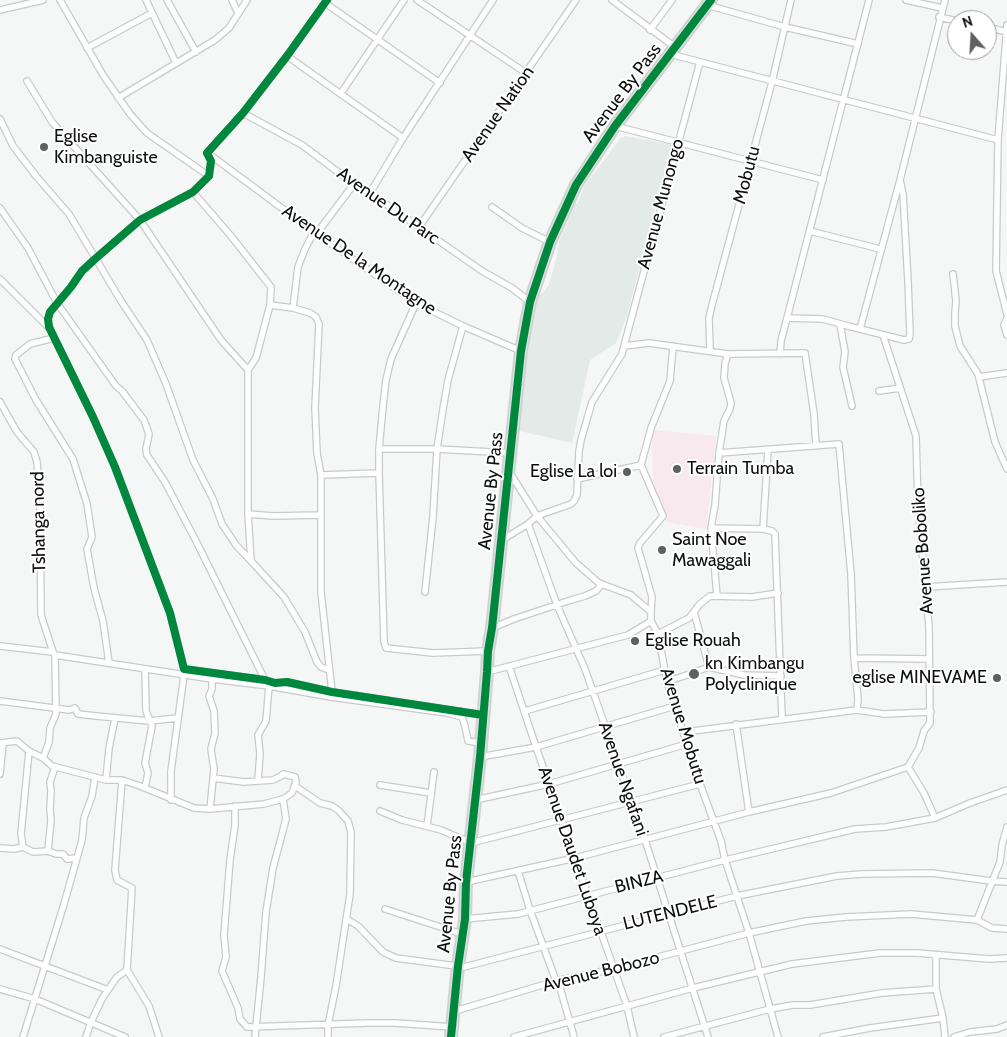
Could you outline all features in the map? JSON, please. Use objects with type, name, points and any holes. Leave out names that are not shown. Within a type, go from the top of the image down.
[{"type":"highway","name":"Avenue By Pass","points":[[452,1032],[458,966],[465,920],[466,882],[480,757],[488,651],[502,540],[521,351],[530,302],[550,242],[576,185],[615,126],[709,3]]},
{"type":"street","points":[[0,10],[43,0]]},
{"type":"street","points":[[60,0],[87,48],[130,114],[147,133],[209,176]]},
{"type":"street","points":[[146,0],[176,63]]},
{"type":"street","points":[[167,0],[196,52]]},
{"type":"street","points":[[232,0],[238,13]]},
{"type":"street","points":[[118,98],[196,52],[229,28],[247,0]]},
{"type":"street","points":[[341,94],[404,0]]},
{"type":"street","points":[[417,0],[526,73]]},
{"type":"street","points":[[370,193],[403,138],[471,37],[493,0]]},
{"type":"street","name":"Avenue Nation","points":[[419,227],[576,0]]},
{"type":"street","points":[[612,0],[673,50],[700,62],[998,140]]},
{"type":"street","points":[[650,30],[672,0]]},
{"type":"street","name":"Mobutu","points":[[710,351],[709,318],[772,82],[791,0]]},
{"type":"street","points":[[780,354],[781,341],[869,0]]},
{"type":"street","points":[[906,0],[942,8]]},
{"type":"street","points":[[860,329],[900,180],[944,0]]},
{"type":"street","points":[[440,83],[326,2],[243,112],[207,153],[211,161],[209,176],[192,192],[140,220],[95,259],[82,271],[48,316],[49,327],[115,466],[170,613],[184,669],[275,683],[287,682],[332,692],[483,715]]},
{"type":"street","points":[[709,3],[785,27],[858,44]]},
{"type":"street","points":[[87,48],[152,13]]},
{"type":"street","points":[[939,17],[947,19]]},
{"type":"street","points":[[1007,29],[998,140],[996,271],[1007,314]]},
{"type":"street","points":[[287,56],[403,138]]},
{"type":"street","name":"Avenue Munongo","points":[[537,516],[567,506],[574,501],[577,495],[580,446],[592,402],[622,354],[700,62]]},
{"type":"street","points":[[27,81],[52,122],[140,220],[221,340],[248,370]]},
{"type":"street","name":"Avenue Du Parc","points":[[243,112],[302,145],[354,184],[370,193],[482,271],[512,288],[530,302]]},
{"type":"street","points":[[0,120],[14,146],[36,176],[69,214],[95,259],[147,340],[166,384],[193,460],[213,499],[222,524],[236,545],[284,597],[305,632],[317,662],[321,667],[329,670]]},
{"type":"street","points":[[615,126],[823,180]]},
{"type":"street","name":"Avenue De la Montagne","points":[[207,153],[416,303],[462,326],[521,351]]},
{"type":"street","points":[[787,318],[824,318],[840,324],[907,340],[910,334],[903,194],[900,180]]},
{"type":"street","points":[[294,308],[298,267],[305,249],[354,184]]},
{"type":"street","points":[[192,192],[231,236],[270,284],[272,290],[256,358],[248,370],[248,514],[251,561]]},
{"type":"street","points":[[492,206],[522,228],[550,242]]},
{"type":"street","points":[[0,208],[28,248],[57,303],[116,386],[144,420],[149,434],[146,449],[147,455],[165,482],[196,541],[264,680]]},
{"type":"street","points":[[810,231],[880,249]]},
{"type":"street","points":[[953,274],[956,300],[955,326],[960,346],[979,377],[995,442],[1007,469]]},
{"type":"street","points":[[0,279],[49,327]]},
{"type":"street","points":[[416,303],[391,359],[386,380],[379,449],[383,633],[386,648],[433,653],[488,651]]},
{"type":"street","points":[[270,305],[294,308],[310,313],[319,324],[315,408],[321,475],[321,592],[332,692]]},
{"type":"street","points":[[1007,318],[1004,325],[1007,335]]},
{"type":"street","points":[[840,324],[845,352],[843,367],[852,406]]},
{"type":"street","points":[[425,592],[433,517],[437,449],[448,380],[462,326]]},
{"type":"street","name":"Avenue Boboliko","points":[[882,335],[914,427],[917,445],[918,505],[929,627],[930,723],[924,731],[919,748],[908,767]]},
{"type":"street","points":[[54,338],[30,344],[16,355],[15,359],[36,400],[70,452],[84,495],[92,538],[86,549],[103,621],[109,663]]},
{"type":"street","points":[[624,346],[649,343],[728,354],[805,353],[814,414],[816,446]]},
{"type":"street","points":[[577,479],[641,465],[651,428],[670,380],[673,346]]},
{"type":"street","points":[[717,596],[711,528],[724,421],[731,404],[724,378],[728,354]]},
{"type":"street","points":[[979,377],[1007,373]]},
{"type":"street","points":[[879,391],[900,388]]},
{"type":"street","name":"Tshanga nord","points":[[0,402],[17,432],[34,452],[37,462],[40,500],[41,615],[54,654],[56,708],[56,714],[50,728],[49,742],[43,758]]},
{"type":"street","points":[[719,453],[839,444],[851,574],[857,710]]},
{"type":"street","points":[[379,449],[437,449],[510,453]]},
{"type":"street","points":[[763,529],[768,450]]},
{"type":"street","name":"Avenue Mobutu","points":[[641,465],[663,516],[640,543],[638,548],[652,597],[651,621],[658,634],[675,706],[721,841],[778,1037]]},
{"type":"street","points":[[508,470],[537,516],[576,562],[602,584],[631,595],[651,612]]},
{"type":"street","points":[[321,475],[379,473]]},
{"type":"street","points":[[248,514],[273,516],[320,515]]},
{"type":"street","points":[[502,540],[528,524],[537,516]]},
{"type":"street","name":"Avenue Ngafani","points":[[528,524],[557,605],[585,668],[606,727],[682,952],[708,1037]]},
{"type":"street","points":[[711,528],[763,529],[772,531],[775,534],[782,718]]},
{"type":"street","points":[[926,587],[1007,582]]},
{"type":"street","points":[[492,628],[590,594],[596,591],[602,584]]},
{"type":"street","points":[[658,634],[682,622],[710,596],[752,596],[778,593]]},
{"type":"street","points":[[694,612],[709,667]]},
{"type":"street","points":[[487,672],[628,635],[651,621]]},
{"type":"street","points":[[0,646],[454,715],[462,717],[468,741],[480,743]]},
{"type":"street","points":[[854,658],[929,658]]},
{"type":"street","name":"Avenue Daudet Luboya","points":[[509,666],[627,1006],[634,1037]]},
{"type":"street","points":[[668,682],[709,667],[749,676],[781,676]]},
{"type":"street","points":[[144,788],[148,773],[145,763],[152,726],[146,710],[145,669]]},
{"type":"street","points":[[525,711],[665,670]]},
{"type":"street","points":[[171,800],[171,771],[184,675]]},
{"type":"street","points":[[210,809],[214,765],[211,749],[214,737],[214,711],[209,696],[212,689],[212,679]]},
{"type":"street","points":[[258,780],[260,754],[258,735],[266,722],[268,686]]},
{"type":"street","points":[[0,701],[69,710],[75,708],[78,714],[115,718],[149,721],[178,718]]},
{"type":"street","points":[[480,757],[536,747],[675,706]]},
{"type":"street","points":[[685,732],[782,718],[857,710],[884,714],[931,712]]},
{"type":"street","points":[[106,780],[109,748],[115,718]]},
{"type":"street","points":[[736,724],[749,812]]},
{"type":"street","points":[[0,774],[2,744],[17,741],[29,752],[43,758],[55,767],[106,780],[122,780],[189,807],[210,809],[264,804],[284,799],[292,793],[296,777],[283,774],[272,780],[244,782],[213,778]]},
{"type":"street","points":[[475,800],[549,784],[688,744]]},
{"type":"street","points":[[29,752],[21,834],[23,846],[32,852],[48,851],[63,854],[67,859],[76,858]]},
{"type":"street","points":[[48,851],[51,820],[50,782],[55,767]]},
{"type":"street","points":[[466,882],[575,858],[749,812],[831,793],[908,767],[924,793],[935,818]]},
{"type":"street","points":[[428,826],[434,772]]},
{"type":"street","points":[[23,1037],[46,967],[82,840],[84,818],[92,796],[95,777]]},
{"type":"street","points":[[122,780],[115,870],[117,880],[132,888],[127,970],[149,1006],[160,1037]]},
{"type":"street","points":[[380,811],[402,820],[428,826],[471,843],[700,784]]},
{"type":"street","points":[[295,786],[320,804],[335,808],[343,814],[348,821],[351,832],[350,894],[328,1025],[328,1037]]},
{"type":"street","points":[[380,786],[431,793]]},
{"type":"street","name":"BINZA","points":[[465,920],[497,917],[530,910],[855,829],[886,827],[935,818],[1007,790]]},
{"type":"street","points":[[255,1037],[266,912],[273,868],[286,819],[284,799]]},
{"type":"street","points":[[235,806],[235,825],[224,935],[226,957],[222,971],[238,1008],[240,1019],[247,1027],[257,1025],[328,1025],[396,1022],[452,1032]]},
{"type":"street","points":[[976,920],[1000,862],[1007,826]]},
{"type":"street","points":[[0,848],[14,849],[23,846]]},
{"type":"street","points":[[518,871],[530,910],[556,981],[559,984],[574,1037]]},
{"type":"street","name":"LUTENDELE","points":[[347,919],[358,926],[383,952],[396,958],[472,966],[737,896],[807,882],[862,874],[932,873],[1007,882]]},
{"type":"street","points":[[385,909],[462,934]]},
{"type":"street","name":"Avenue Bobozo","points":[[454,1011],[556,981],[614,969],[749,933],[806,921],[911,914],[976,920],[992,928],[1007,929]]},
{"type":"street","points":[[0,949],[108,990]]},
{"type":"street","points":[[514,1037],[693,988],[792,964],[870,953],[917,953],[989,959],[1007,958]]},
{"type":"street","points":[[936,955],[936,989],[944,1018],[944,1037]]},
{"type":"street","points":[[86,1037],[91,1022],[108,990],[117,977],[127,970]]},
{"type":"street","points":[[0,988],[36,999],[125,1037]]},
{"type":"street","points":[[664,1037],[770,1009],[793,1005],[821,1004],[882,993],[936,989]]},
{"type":"street","points":[[824,1037],[870,1028],[944,1018]]},
{"type":"street","points":[[954,1037],[1007,1025]]},
{"type":"shaded area","points":[[626,136],[672,145],[627,316],[616,343],[590,360],[572,443],[516,430],[524,367],[538,298],[549,285],[559,242],[568,221],[569,209],[578,202],[585,185],[621,138]]},
{"type":"shaded area","points":[[652,430],[716,436],[706,529],[667,522],[653,481]]},
{"type":"cycle path","points":[[327,0],[243,113],[207,153],[211,161],[209,176],[193,192],[140,220],[82,271],[50,312],[48,319],[49,327],[115,467],[170,613],[184,669],[275,683],[287,682],[332,692],[483,715]]},
{"type":"cycle path","points":[[451,1037],[465,919],[466,882],[480,757],[488,651],[521,351],[530,302],[550,242],[576,185],[615,126],[711,0]]},
{"type":"place","name":"Eglise Kimbanguiste","points":[[44,147]]},
{"type":"place","name":"Terrain Tumba","points":[[677,469]]},
{"type":"place","name":"Eglise La loi","points":[[627,472]]},
{"type":"place","name":"Saint Noe Mawaggali","points":[[662,550]]},
{"type":"place","name":"Eglise Rouah","points":[[635,641]]},
{"type":"place","name":"kn Kimbangu Polyclinique","points":[[694,674]]},
{"type":"place","name":"eglise MINEVAME","points":[[997,678]]}]
